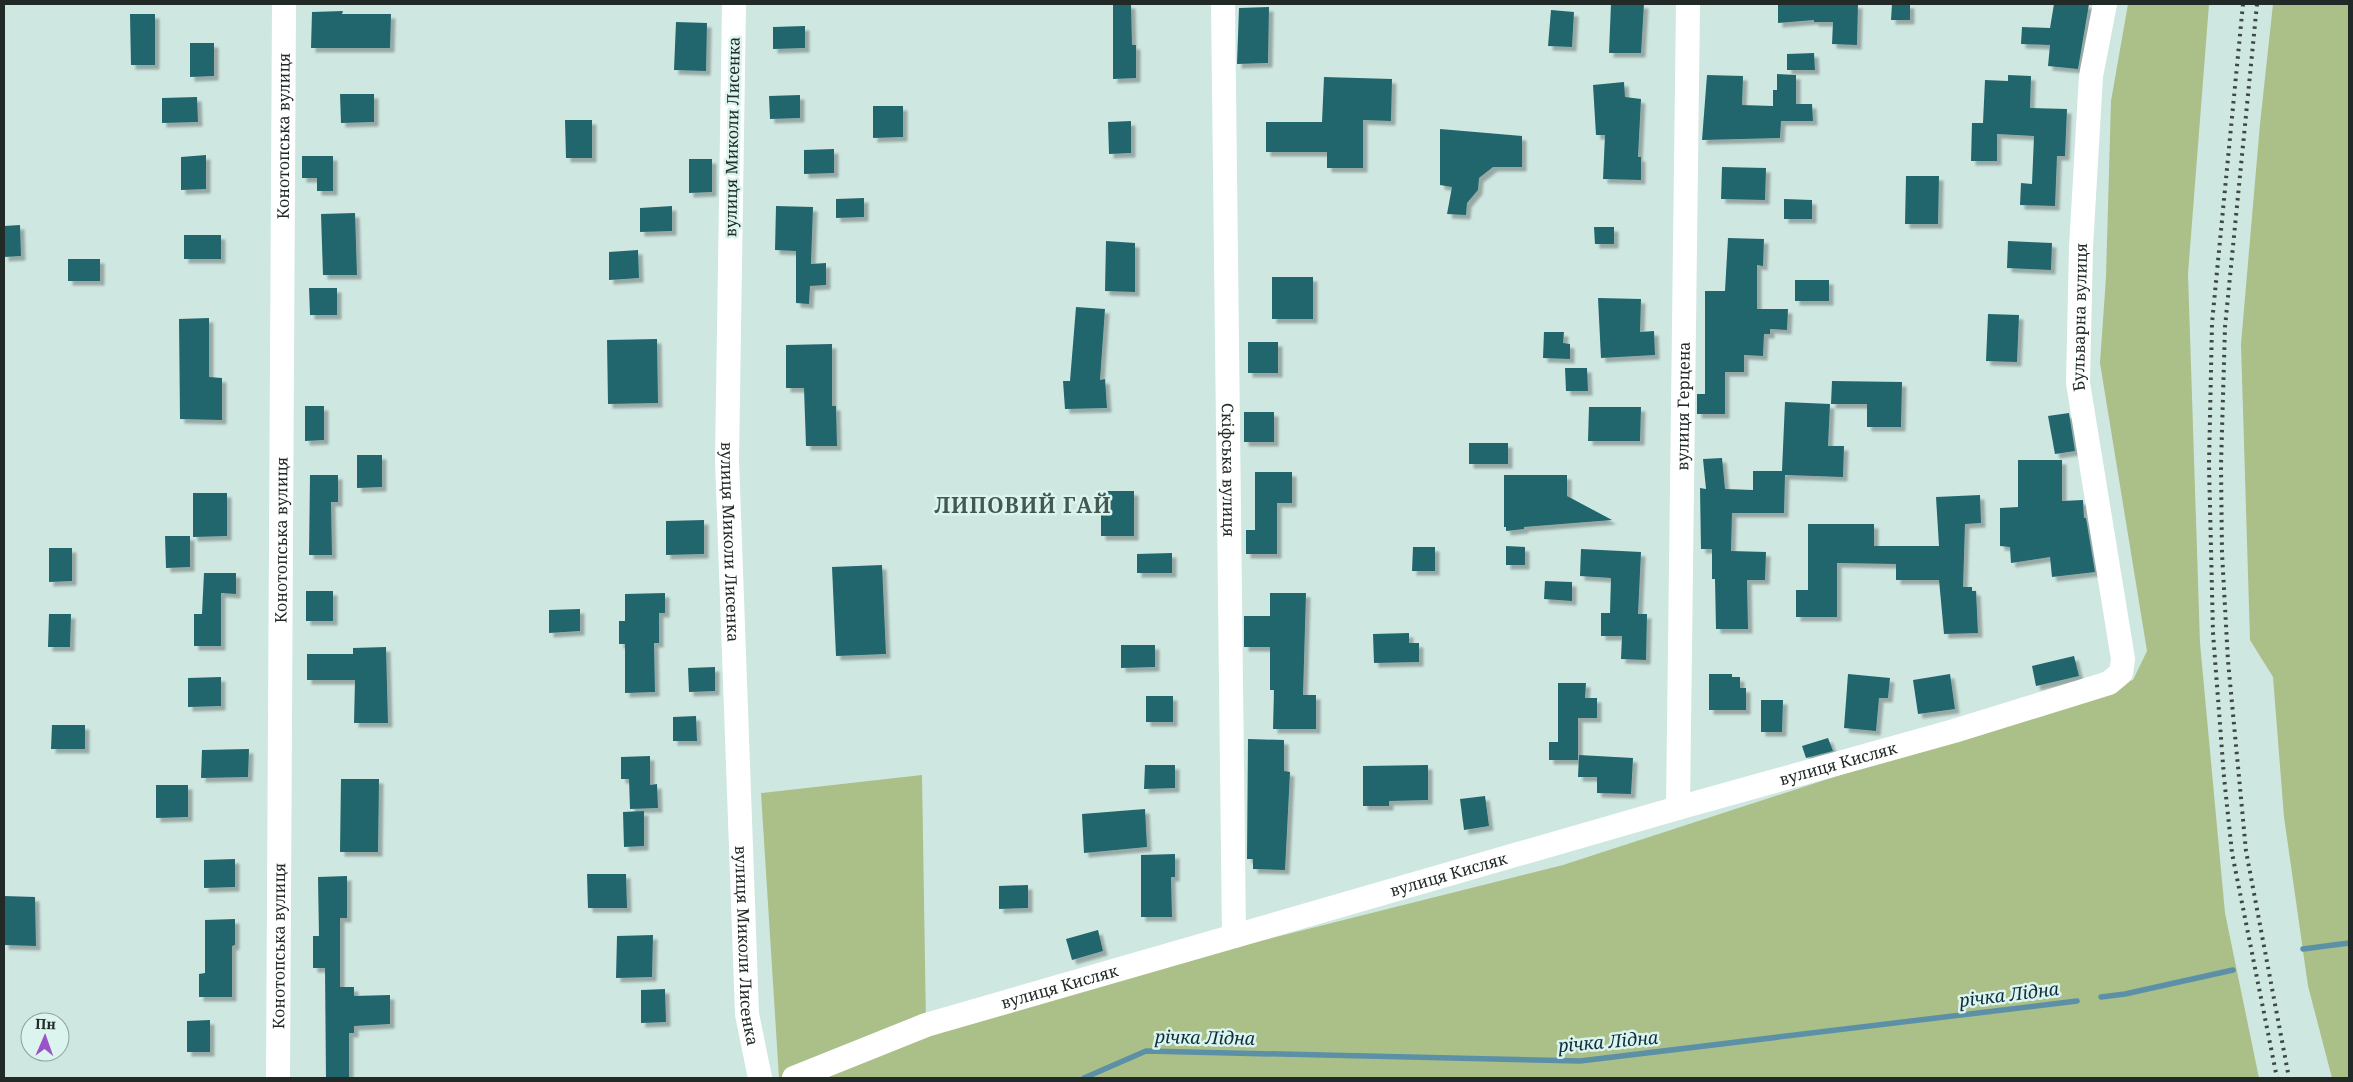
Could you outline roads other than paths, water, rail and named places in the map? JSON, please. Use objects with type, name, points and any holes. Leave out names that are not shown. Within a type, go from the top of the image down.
[{"type":"street","name":"Конотопська вулиця","points":[[278,1078],[284,4]]},
{"type":"street","name":"вулиця Миколи Лисенка","points":[[734,4],[727,460],[747,1014],[760,1078]]},
{"type":"street","name":"Скіфська вулиця","points":[[1224,4],[1234,936]]},
{"type":"street","name":"вулиця Герцена","points":[[1678,808],[1688,4]]},
{"type":"street","name":"Бульварна вулиця","points":[[2104,4],[2091,76],[2081,247],[2078,383],[2123,659],[2121,673],[2109,683]]},
{"type":"street","name":"вулиця Кисляк","points":[[794,1078],[926,1025],[1678,808],[1954,731],[2109,683]]},
{"type":"waterway","name":"річка Лідна","points":[[2303,949],[2349,943]]},
{"type":"waterway","name":"річка Лідна","points":[[2101,997],[2125,994],[2233,970]]},
{"type":"waterway","name":"річка Лідна","points":[[1084,1078],[1146,1051],[1580,1061],[2077,1001]]},
{"type":"railway","points":[[2243,4],[2212,323],[2209,465],[2213,633],[2232,853],[2277,1078]]},
{"type":"railway","points":[[2257,4],[2225,327],[2221,465],[2222,553],[2228,661],[2246,851],[2289,1078]]},
{"type":"district","name":"ЛИПОВИЙ ГАЙ","points":[[1023,505]]}]
